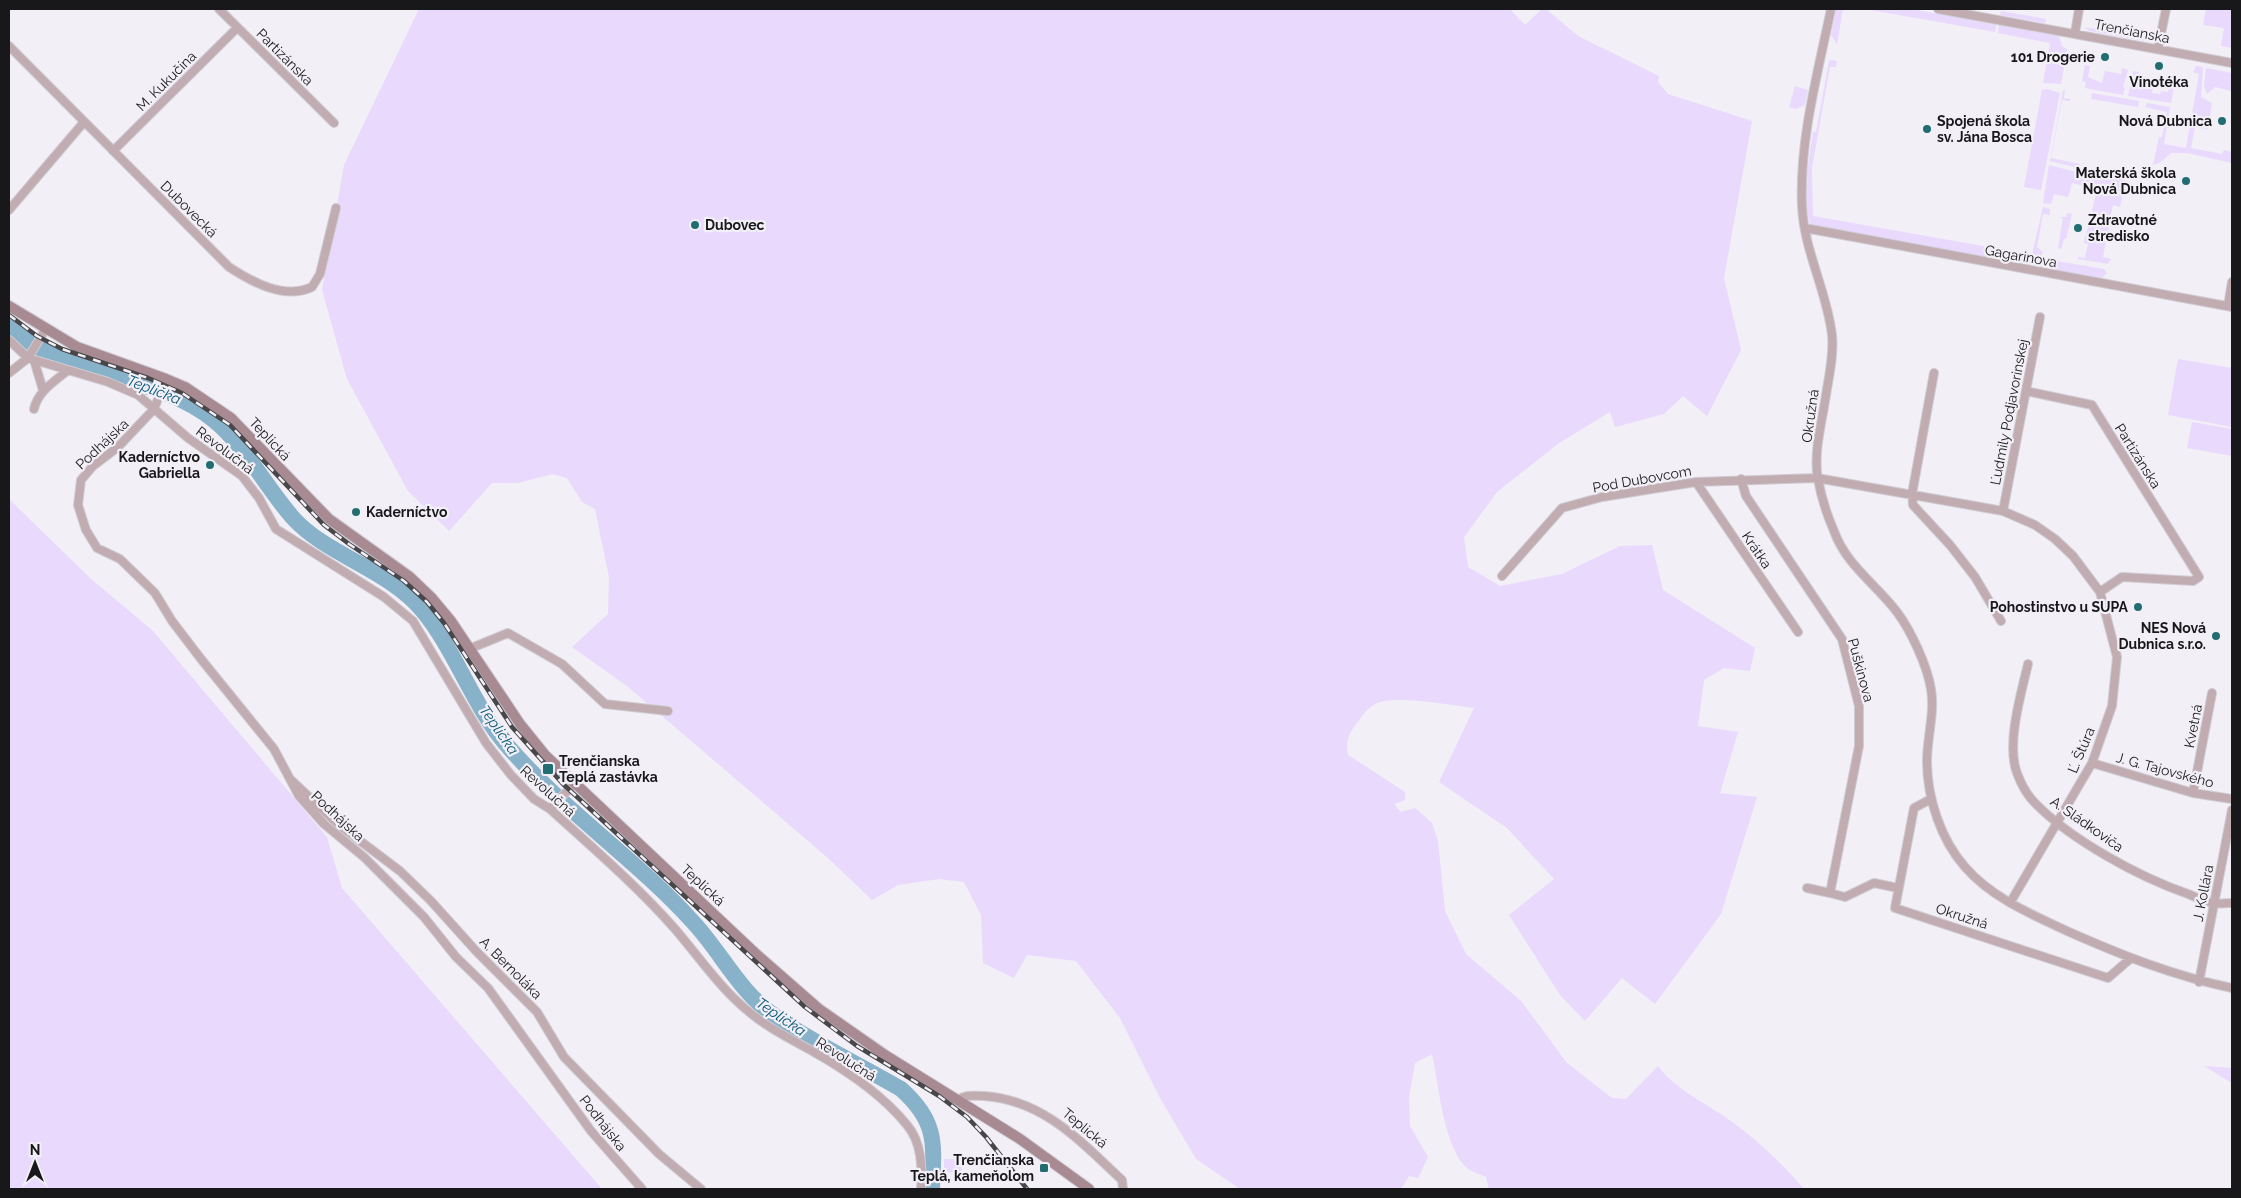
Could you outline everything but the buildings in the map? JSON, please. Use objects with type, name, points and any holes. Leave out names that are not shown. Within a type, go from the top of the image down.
[{"type":"main road","name":"Teplická","points":[[9,306],[45,330],[77,347],[202,398],[231,418],[329,519],[417,583],[442,609],[520,724],[570,788],[819,1009],[878,1051],[1020,1139],[1089,1189]]},
{"type":"street","name":"Partizánska","points":[[219,9],[334,123]]},
{"type":"street","name":"Okružná","points":[[1831,9],[1804,161],[1802,207],[1813,265],[1825,302],[1832,336],[1831,360],[1818,444],[1817,478],[1834,534],[1858,572],[1896,612],[1916,644],[1931,688],[1927,763],[1932,799],[1940,826],[1966,868],[1992,892],[2010,903],[2130,959],[2200,982],[2232,988]]},
{"type":"street","name":"Trenčianska","points":[[1938,9],[2232,63]]},
{"type":"street","points":[[2075,33],[2079,9]]},
{"type":"street","points":[[2158,49],[2166,9]]},
{"type":"street","name":"M. Kukučína","points":[[113,151],[237,28]]},
{"type":"street","name":"Dubovecká","points":[[9,46],[229,267],[253,282],[267,287],[297,291],[312,287],[320,274],[336,208]]},
{"type":"street","points":[[9,210],[84,122]]},
{"type":"street","name":"Gagarinova","points":[[1805,228],[2230,306]]},
{"type":"street","points":[[2230,306],[2232,282]]},
{"type":"street","name":"Ľudmily Podjavorinskej","points":[[2003,512],[2040,317]]},
{"type":"street","points":[[9,373],[31,359],[33,351],[45,330]]},
{"type":"street","points":[[9,340],[31,359],[43,390]]},
{"type":"street","name":"Revolučná","points":[[31,359],[108,382],[138,395],[251,485],[276,528],[384,597],[413,621],[486,743],[529,793],[552,807],[647,899],[721,985],[746,1010],[766,1026],[812,1051],[861,1083],[901,1118],[915,1138],[921,1154],[921,1189]]},
{"type":"street","points":[[34,409],[36,399],[43,390],[67,371]]},
{"type":"street","points":[[1934,373],[1912,494],[1913,505],[1950,545],[1975,577],[2001,620]]},
{"type":"street","points":[[154,409],[164,383]]},
{"type":"street","name":"Partizánska","points":[[2026,391],[2092,405],[2199,577],[2193,581],[2122,577],[2100,592]]},
{"type":"street","name":"Podhájska","points":[[154,409],[118,447],[93,466],[81,480],[78,505],[81,517],[97,548],[120,559],[156,593],[172,621],[274,749],[299,796],[320,820],[365,858],[424,917],[456,957],[488,988],[592,1131],[642,1189]]},
{"type":"street","name":"Pod Dubovcom","points":[[1502,576],[1562,508],[1602,497],[1696,482],[1741,479],[1817,478]]},
{"type":"street","name":"Ľ. Štúra","points":[[1817,478],[2003,512],[2034,525],[2055,539],[2073,556],[2100,592],[2117,657],[2112,706],[2092,764],[2059,823],[2010,903]]},
{"type":"street","name":"Puškinova","points":[[1741,479],[1746,496],[1842,639],[1859,706],[1859,746],[1830,893]]},
{"type":"street","name":"Krátka","points":[[1696,482],[1798,632]]},
{"type":"street","points":[[468,649],[508,633],[562,664],[605,704],[668,711]]},
{"type":"street","name":"A. Sládkoviča","points":[[2028,664],[2014,739],[2016,772],[2025,790],[2034,802],[2059,823],[2109,857],[2158,884],[2214,904],[2232,904]]},
{"type":"street","name":"Kvetná","points":[[2193,793],[2212,693]]},
{"type":"street","name":"J. G. Tajovského","points":[[2092,764],[2193,793],[2232,799]]},
{"type":"street","name":"A. Bernoláka","points":[[288,778],[303,789],[338,823],[400,871],[432,901],[476,951],[537,1012],[564,1057],[659,1154],[701,1189]]},
{"type":"street","points":[[552,807],[570,788]]},
{"type":"street","name":"Okružná","points":[[1932,799],[1914,808],[1895,908],[2108,978],[2130,959]]},
{"type":"street","name":"J. Kollára","points":[[2200,982],[2232,810]]},
{"type":"street","points":[[1807,888],[1845,896],[1874,883],[1898,888]]},
{"type":"street","name":"Teplická","points":[[958,1100],[964,1095],[990,1097],[1016,1102],[1046,1114],[1064,1126],[1122,1180],[1123,1189]]},
{"type":"shaded area","points":[[419,9],[1510,9],[1525,25],[1542,9],[1546,9],[1578,36],[1659,76],[1658,82],[1668,94],[1752,121],[1724,278],[1741,350],[1707,416],[1683,396],[1664,414],[1615,427],[1610,412],[1559,443],[1497,492],[1464,537],[1468,567],[1500,586],[1562,574],[1620,546],[1652,545],[1663,590],[1755,648],[1750,671],[1724,668],[1704,680],[1698,726],[1738,732],[1720,793],[1757,797],[1721,914],[1655,1004],[1622,978],[1585,1021],[1560,995],[1509,915],[1554,879],[1507,828],[1439,782],[1474,708],[1414,700],[1380,702],[1367,710],[1354,727],[1348,738],[1347,750],[1348,755],[1405,792],[1405,800],[1394,804],[1401,812],[1415,808],[1432,823],[1438,841],[1445,911],[1466,954],[1521,1001],[1567,1063],[1612,1098],[1626,1099],[1658,1066],[1672,1081],[1689,1094],[1736,1124],[1777,1160],[1804,1189],[1489,1189],[1486,1177],[1468,1169],[1453,1146],[1443,1115],[1432,1054],[1415,1063],[1409,1097],[1410,1126],[1428,1157],[1418,1178],[1409,1176],[1401,1189],[1240,1189],[1196,1159],[1160,1098],[1120,1018],[1076,961],[1027,955],[1014,978],[983,963],[981,915],[964,882],[939,879],[898,885],[872,900],[829,859],[627,686],[572,647],[608,614],[609,577],[595,509],[582,502],[567,478],[553,474],[518,483],[492,483],[449,531],[408,491],[347,379],[322,290],[344,165]]},
{"type":"shaded area","points":[[1836,9],[1843,9],[1837,44],[1831,35]]},
{"type":"shaded area","points":[[1865,9],[1912,9],[1996,25],[1995,32]]},
{"type":"shaded area","points":[[2206,9],[2232,9],[2232,48],[2221,46],[2224,28],[2203,25]]},
{"type":"shaded area","points":[[2001,11],[2046,19],[2045,23],[2000,15]]},
{"type":"shaded area","points":[[1999,25],[2059,36],[2062,46],[2067,49],[2061,84],[2043,83],[2050,43],[1998,33]]},
{"type":"shaded area","points":[[2084,27],[2152,39],[2145,41],[2090,31]]},
{"type":"shaded area","points":[[1829,61],[1837,61],[1836,67],[1830,67],[1812,168],[1813,216],[2028,254],[2022,266],[1810,224],[1806,201],[1808,166],[1813,132],[1816,132]]},
{"type":"shaded area","points":[[2085,65],[2090,66],[2088,77],[2102,83],[2105,71],[2121,74],[2122,68],[2128,70],[2123,87],[2125,88],[2123,95],[2085,88],[2086,82],[2082,81]]},
{"type":"shaded area","points":[[2196,66],[2203,67],[2201,97],[2212,103],[2208,129],[2195,127],[2191,148],[2222,154],[2224,150],[2232,152],[2232,163],[2187,153],[2171,153],[2161,162],[2153,165],[2159,137],[2162,137],[2167,112],[2145,107],[2147,103],[2170,107],[2164,144],[2186,148],[2199,74],[2193,72]]},
{"type":"shaded area","points":[[2206,68],[2232,73],[2232,91],[2215,87],[2207,94],[2204,86]]},
{"type":"shaded area","points":[[2133,71],[2139,72],[2138,78],[2154,81],[2152,93],[2168,92],[2170,82],[2175,81],[2171,103],[2128,96]]},
{"type":"shaded area","points":[[1795,86],[1808,90],[1805,105],[1796,109],[1789,107]]},
{"type":"shaded area","points":[[2047,89],[2060,93],[2041,190],[2024,187],[2042,90]]},
{"type":"shaded area","points":[[2065,89],[2064,98],[2070,99],[2070,101],[2062,100],[2051,158],[2080,164],[2079,168],[2050,161],[2063,91]]},
{"type":"shaded area","points":[[2092,93],[2139,101],[2138,107],[2091,99]]},
{"type":"shaded area","points":[[2049,165],[2100,178],[2102,169],[2127,173],[2120,207],[2113,205],[2110,219],[2091,215],[2097,189],[2072,183],[2068,197],[2054,194],[2051,204],[2043,203]]},
{"type":"shaded area","points":[[2043,207],[2050,209],[2050,215],[2043,214],[2037,247],[2043,252],[2040,260],[2031,266],[2030,263]]},
{"type":"shaded area","points":[[2067,213],[2072,214],[2066,239],[2064,239],[2061,249],[2058,248],[2063,218],[2058,217],[2066,217]]},
{"type":"shaded area","points":[[2091,217],[2110,222],[2107,239],[2086,234]]},
{"type":"shaded area","points":[[2085,236],[2106,241],[2103,257],[2111,259],[2108,264],[2078,259],[2078,257],[2085,258],[2088,244],[2084,243]]},
{"type":"shaded area","points":[[2051,260],[2104,269],[2107,273],[2102,278],[2051,269],[2048,264]]},
{"type":"shaded area","points":[[2178,359],[2232,368],[2232,427],[2168,415]]},
{"type":"shaded area","points":[[2192,422],[2232,429],[2232,456],[2187,448]]},
{"type":"shaded area","points":[[9,499],[90,578],[153,631],[327,837],[342,888],[602,1189],[9,1189]]},
{"type":"shaded area","points":[[2204,1066],[2232,1068],[2232,1083]]},
{"type":"shaded area","points":[[944,1159],[959,1159],[962,1170],[960,1173],[944,1172]]},
{"type":"waterway","name":"Teplička","points":[[9,325],[30,342],[54,355],[81,366],[165,393],[191,405],[215,421],[237,443],[284,507],[308,532],[323,543],[376,573],[408,596],[422,610],[444,641],[483,712],[505,743],[550,790],[671,899],[693,922],[752,996],[763,1007],[791,1027],[901,1089],[913,1101],[922,1112],[931,1134],[933,1146],[932,1189]]},
{"type":"railway","points":[[9,315],[37,336],[62,349],[148,378],[182,393],[230,425],[324,525],[404,581],[427,602],[444,623],[512,727],[563,784],[805,1007],[857,1046],[939,1096],[967,1117],[986,1137],[1027,1189]]},
{"type":"place","name":"101 Drogerie","points":[[2105,57]]},
{"type":"place","name":"Vinotéka","points":[[2159,66]]},
{"type":"place","name":"Nová Dubnica","points":[[2222,121]]},
{"type":"place","name":"Spojená škola sv. Jána Bosca","points":[[1927,129]]},
{"type":"place","name":"Materská škola Nová Dubnica","points":[[2186,181]]},
{"type":"place","name":"Dubovec","points":[[695,225]]},
{"type":"place","name":"Zdravotné stredisko","points":[[2078,228]]},
{"type":"place","name":"Kaderníctvo Gabriella","points":[[210,465]]},
{"type":"place","name":"Kaderníctvo","points":[[356,512]]},
{"type":"place","name":"Pohostinstvo u SUPA","points":[[2138,607]]},
{"type":"place","name":"NES Nová Dubnica s.r.o.","points":[[2216,636]]},
{"type":"place","name":"Trenčianska Teplá zastávka","points":[[548,769]]},
{"type":"place","name":"Trenčianska Teplá, kameňolom","points":[[1044,1168]]}]
